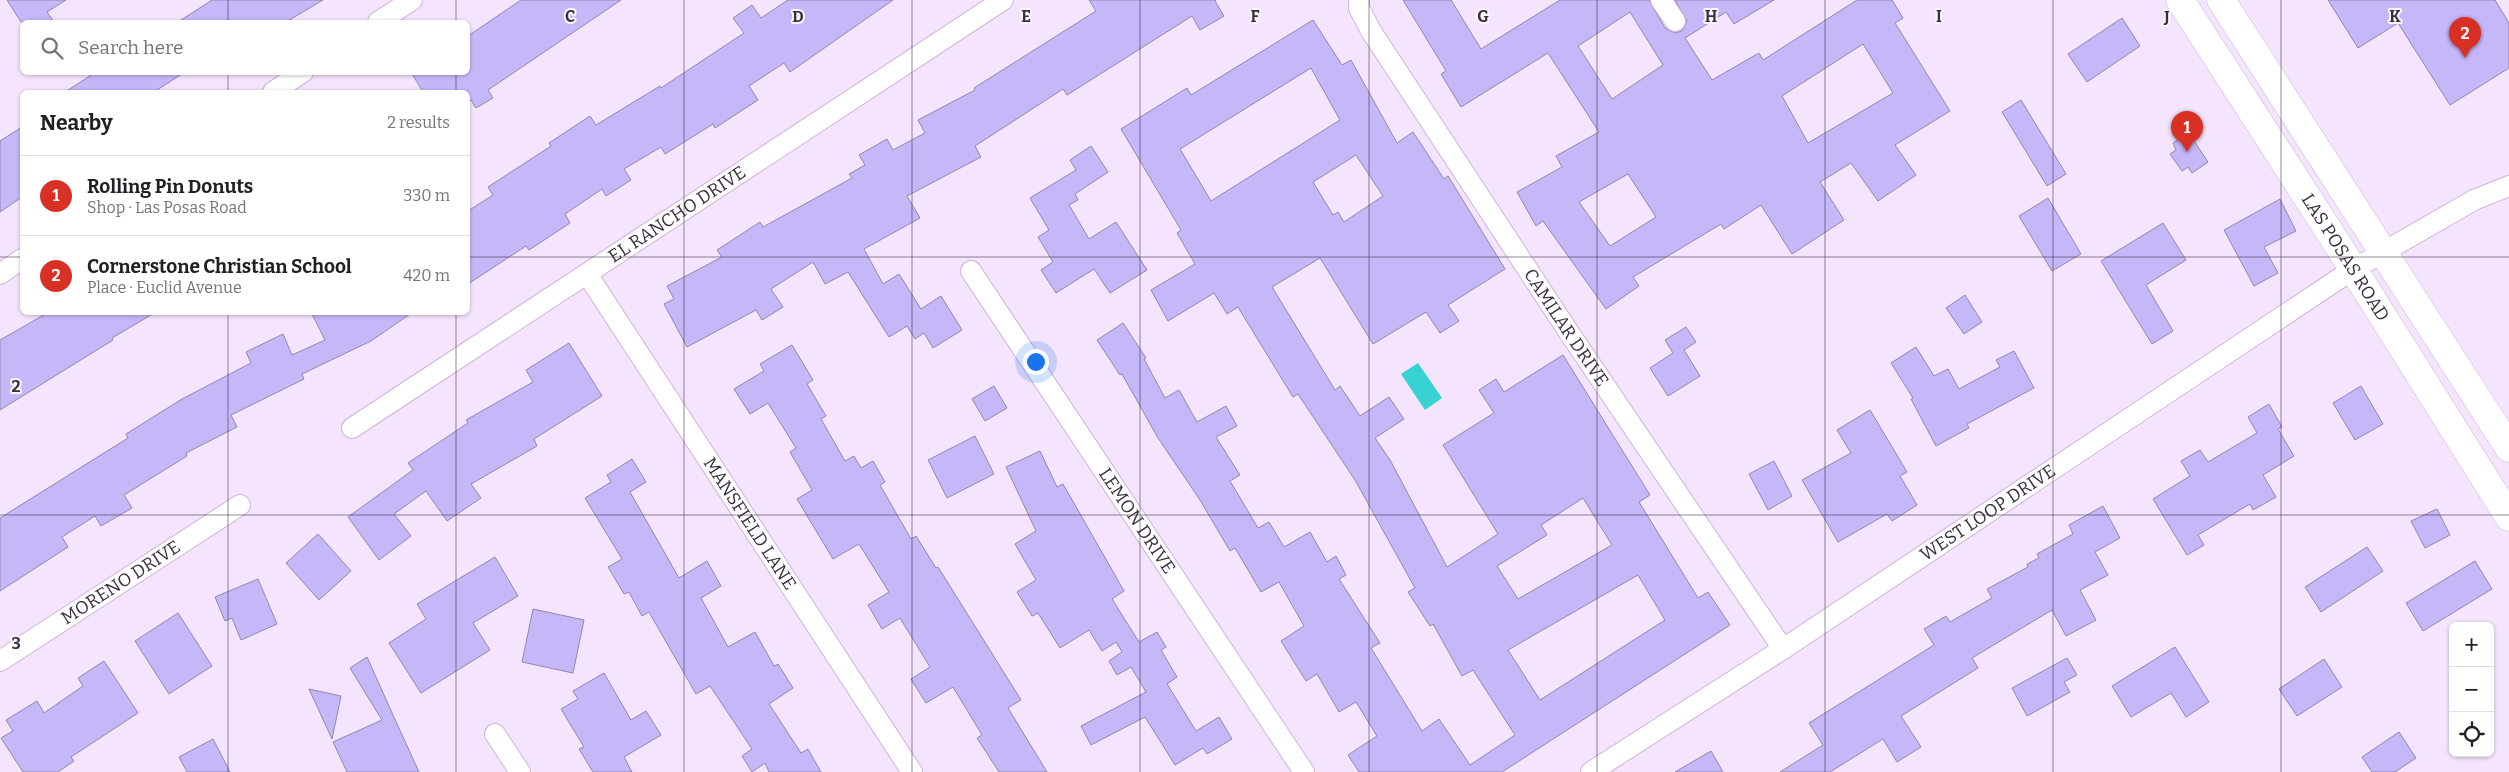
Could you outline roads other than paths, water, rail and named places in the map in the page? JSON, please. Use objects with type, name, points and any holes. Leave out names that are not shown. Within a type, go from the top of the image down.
[{"type":"main road","name":"LAS POSAS ROAD","points":[[2180,0],[2509,517]]},
{"type":"main road","name":"LAS POSAS ROAD","points":[[2221,0],[2509,448]]},
{"type":"street","points":[[381,20],[412,0]]},
{"type":"street","name":"EL RANCHO DRIVE","points":[[352,428],[1002,0]]},
{"type":"street","name":"CAMILAR DRIVE","points":[[1359,0],[1359,8],[1377,39],[1572,337],[1783,649]]},
{"type":"street","points":[[1661,0],[1674,21]]},
{"type":"street","points":[[276,90],[298,75]]},
{"type":"street","name":"WEST LOOP DRIVE","points":[[1591,772],[1783,649],[2352,270],[2474,200],[2509,186]]},
{"type":"street","points":[[0,274],[20,260]]},
{"type":"street","name":"LEMON DRIVE","points":[[971,271],[1304,772]]},
{"type":"street","name":"MANSFIELD LANE","points":[[587,274],[912,772]]},
{"type":"street","name":"MORENO DRIVE","points":[[0,661],[240,505]]},
{"type":"street","points":[[495,734],[520,772]]},
{"type":"place","name":"Cornerstone Christian School","points":[[2465,58]]},
{"type":"place","name":"Rolling Pin Donuts","points":[[2187,152]]}]
